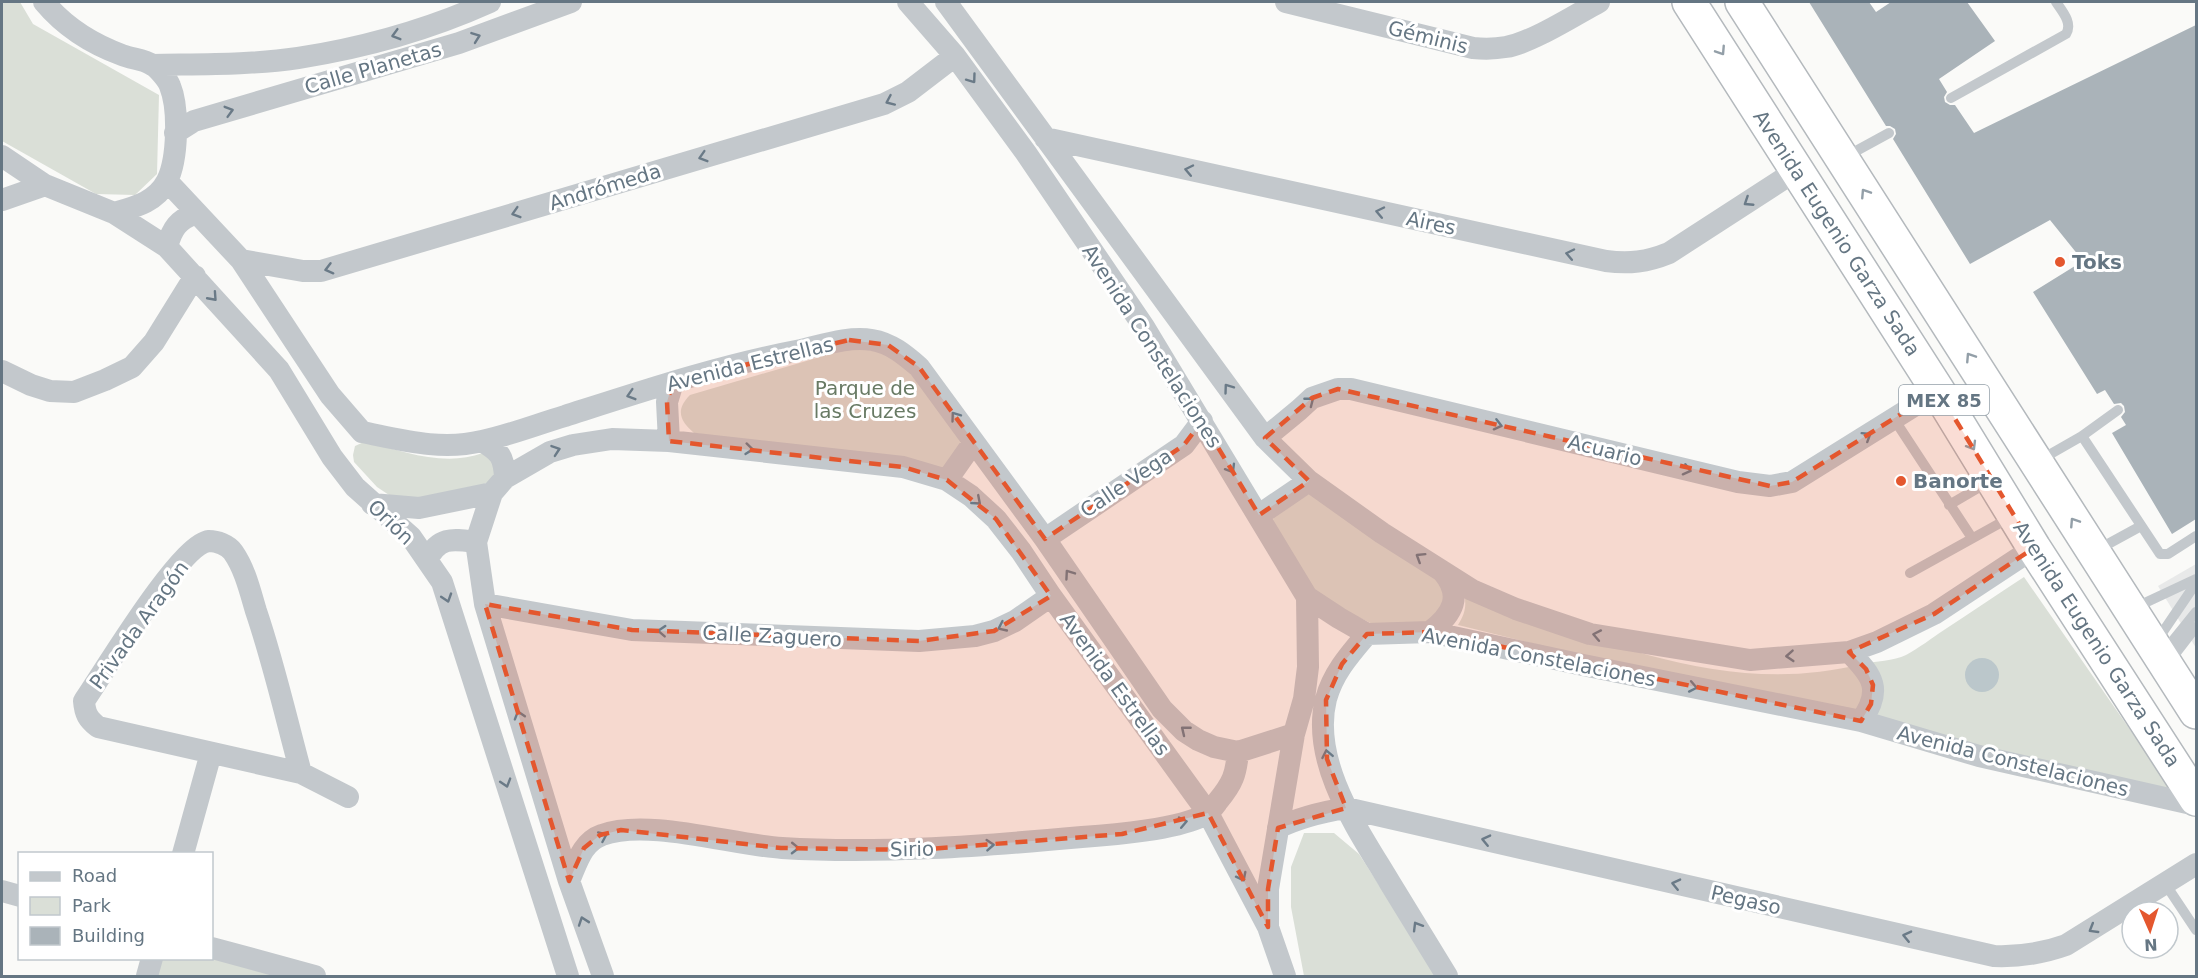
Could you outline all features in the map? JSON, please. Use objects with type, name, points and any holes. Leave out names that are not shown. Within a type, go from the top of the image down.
[{"type":"highway","name":"Avenida Eugenio Garza Sada","points":[[1689,2],[1938,391],[2034,548],[2196,799]]},
{"type":"highway","name":"MEX 85","points":[[1742,2],[2196,712]]},
{"type":"street","name":"Calle Planetas","points":[[44,2],[56,16],[95,44],[152,64],[235,64],[298,58],[373,42],[452,19],[490,2]]},
{"type":"street","name":"Calle Planetas","points":[[175,133],[194,121],[459,43],[571,2]]},
{"type":"street","name":"Avenida Constelaciones","points":[[908,2],[955,56],[1026,153],[1144,327],[1307,597],[1367,634],[1430,632],[1861,721],[1979,756],[2196,805]]},
{"type":"street","name":"Avenida Constelaciones","points":[[946,2],[1264,438],[1309,481],[1382,533],[1472,590],[1516,609],[1590,634],[1750,660],[1848,652],[1878,642],[1934,614],[2034,548]]},
{"type":"street","name":"Géminis","points":[[1286,2],[1473,48],[1488,49],[1521,43],[1599,2]]},
{"type":"street","name":"Andrómeda","points":[[241,260],[303,271],[321,271],[884,104],[908,92],[955,56]]},
{"type":"street","points":[[114,213],[146,203],[167,181],[174,152],[175,133],[170,84],[152,64]]},
{"type":"street","name":"Aires","points":[[1045,138],[1622,263],[1654,259],[1668,253],[1797,170]]},
{"type":"street","name":"Orión","points":[[2,156],[45,185],[114,213],[167,247],[279,370],[332,457],[355,487],[411,537],[427,560],[442,582],[568,976]]},
{"type":"street","points":[[167,181],[241,260],[330,395],[362,432],[332,457]]},
{"type":"street","points":[[2,200],[45,185]]},
{"type":"street","points":[[167,247],[176,224],[196,213]]},
{"type":"street","points":[[2,371],[31,386],[50,391],[74,392],[132,367],[154,342],[195,276]]},
{"type":"street","name":"Avenida Estrellas","points":[[362,432],[420,444],[448,446],[482,441],[673,382],[764,357],[849,340],[872,340],[888,345],[904,354],[919,367],[1045,539],[1162,709],[1198,740],[1214,747],[1238,752]]},
{"type":"street","points":[[669,441],[667,402],[673,382]]},
{"type":"street","name":"Acuario","points":[[1264,438],[1312,398],[1338,389],[1351,389],[1738,482],[1770,486],[1792,482],[1938,391]]},
{"type":"street","name":"Calle Vega","points":[[1045,539],[1184,445],[1202,421]]},
{"type":"street","name":"Avenida Estrellas","points":[[372,504],[419,508],[499,486],[550,452],[573,445],[612,439],[669,441],[903,467],[946,480],[971,496],[996,519],[1208,813],[1268,927],[1285,976]]},
{"type":"street","points":[[482,441],[495,449],[505,464],[499,486],[476,542],[484,604],[569,881],[603,976]]},
{"type":"street","points":[[946,480],[974,443]]},
{"type":"street","points":[[1259,515],[1309,481]]},
{"type":"street","points":[[427,560],[438,544],[448,540],[476,542]]},
{"type":"street","name":"Privada Aragón","points":[[301,772],[270,653],[242,568],[231,550],[222,544],[208,541],[197,546],[160,588],[84,701],[88,719],[98,727],[301,772],[348,797]]},
{"type":"street","points":[[1430,632],[1450,612],[1452,582],[1443,572]]},
{"type":"street","name":"Calle Zaguero","points":[[484,604],[632,630],[919,641],[975,636],[994,631],[1015,621],[1051,596]]},
{"type":"street","name":"Avenida Estrellas","points":[[1268,927],[1268,889],[1294,734],[1304,699],[1308,667],[1307,597]]},
{"type":"street","points":[[1367,634],[1342,664],[1331,683],[1323,725],[1327,759],[1346,808],[1447,976]]},
{"type":"street","points":[[1848,652],[1866,669],[1873,685],[1871,704],[1861,721]]},
{"type":"street","points":[[1208,813],[1232,782],[1237,770],[1238,752],[1294,734]]},
{"type":"street","points":[[184,852],[211,753]]},
{"type":"street","name":"Pegaso","points":[[1278,828],[1296,819],[1346,808],[1994,956],[2020,957],[2066,945],[2166,885],[2196,864]]},
{"type":"street","name":"Sirio","points":[[569,881],[584,848],[600,836],[621,830],[658,831],[781,848],[918,850],[1122,834],[1195,819],[1208,813]]},
{"type":"street","points":[[2,891],[18,895]]},
{"type":"street","points":[[213,948],[315,976]]},
{"type":"street","points":[[147,976],[151,960]]},
{"type":"lane","points":[[1951,98],[2066,34],[2069,30],[2068,22],[2056,2]]},
{"type":"lane","points":[[1842,158],[1889,133]]},
{"type":"lane","points":[[2037,462],[2082,436],[2118,410]]},
{"type":"lane","points":[[1894,419],[1948,505],[1972,538]]},
{"type":"lane","points":[[2082,436],[2160,554],[2168,554],[2196,536]]},
{"type":"lane","points":[[1948,505],[1992,479]]},
{"type":"lane","points":[[1910,573],[2014,515]]},
{"type":"lane","points":[[2094,552],[2141,526]]},
{"type":"lane","points":[[2131,610],[2196,581]]},
{"type":"lane","points":[[2161,655],[2196,581]]},
{"type":"lane","points":[[2161,655],[2193,629],[2196,612]]},
{"type":"lane","points":[[2166,885],[2196,930]]},
{"type":"highlighted area","points":[[849,340],[888,345],[919,367],[1045,539],[1184,445],[1202,421],[1259,515],[1309,481],[1265,438],[1312,398],[1338,389],[1770,486],[1792,482],[1938,391],[2034,548],[1934,614],[1849,652],[1866,669],[1873,685],[1871,704],[1861,721],[1430,632],[1367,634],[1342,664],[1326,700],[1327,759],[1346,808],[1278,828],[1268,889],[1268,927],[1208,813],[1122,834],[917,850],[781,848],[621,830],[600,835],[584,848],[569,881],[485,604],[632,630],[919,641],[994,631],[1051,596],[996,519],[947,480],[903,467],[669,441],[667,402],[673,382]]},
{"type":"shaded area","points":[[2196,564],[2196,648],[2158,586]]},
{"type":"shaded area","points":[[1982,658],[1994,663],[1999,675],[1994,687],[1982,692],[1970,687],[1965,675],[1970,663]]},
{"type":"green space","points":[[2,2],[20,2],[33,24],[159,95],[157,174],[135,195],[96,194],[2,141]]},
{"type":"green space","name":"Parque de las Cruzes","points":[[854,347],[898,356],[962,440],[949,470],[694,433],[683,420],[682,406],[690,395]]},
{"type":"green space","points":[[366,441],[409,453],[439,458],[454,459],[483,453],[490,456],[498,479],[427,504],[389,495],[377,487],[354,462],[355,446]]},
{"type":"green space","points":[[1306,491],[1431,571],[1448,591],[1438,622],[1387,631],[1319,598],[1273,521],[1274,511]]},
{"type":"green space","points":[[2024,577],[2174,793],[1983,755],[1458,625],[1465,608],[1463,589],[1559,626],[1658,658],[1708,668],[1759,674],[1810,673],[1890,660],[1906,655]]},
{"type":"green space","points":[[1304,833],[1334,833],[1359,854],[1438,976],[1304,976],[1291,907],[1291,867]]},
{"type":"green space","points":[[213,958],[306,976],[147,976],[152,960],[213,960]]},
{"type":"building","points":[[1809,2],[1869,2],[1876,12],[1891,2],[1967,2],[1995,41],[1939,79],[1947,92],[1944,97],[1945,102],[1955,105],[1974,133],[2196,25],[2196,519],[2172,534],[2112,433],[2126,425],[2121,417],[2125,412],[2124,406],[2121,403],[2114,404],[2105,390],[2097,394],[2033,292],[2083,261],[2050,220],[1970,264],[1893,139],[1896,134],[1895,129],[1886,126]]},
{"type":"place","name":"Toks","points":[[2060,262]]},
{"type":"place","name":"Banorte","points":[[1901,481]]}]
